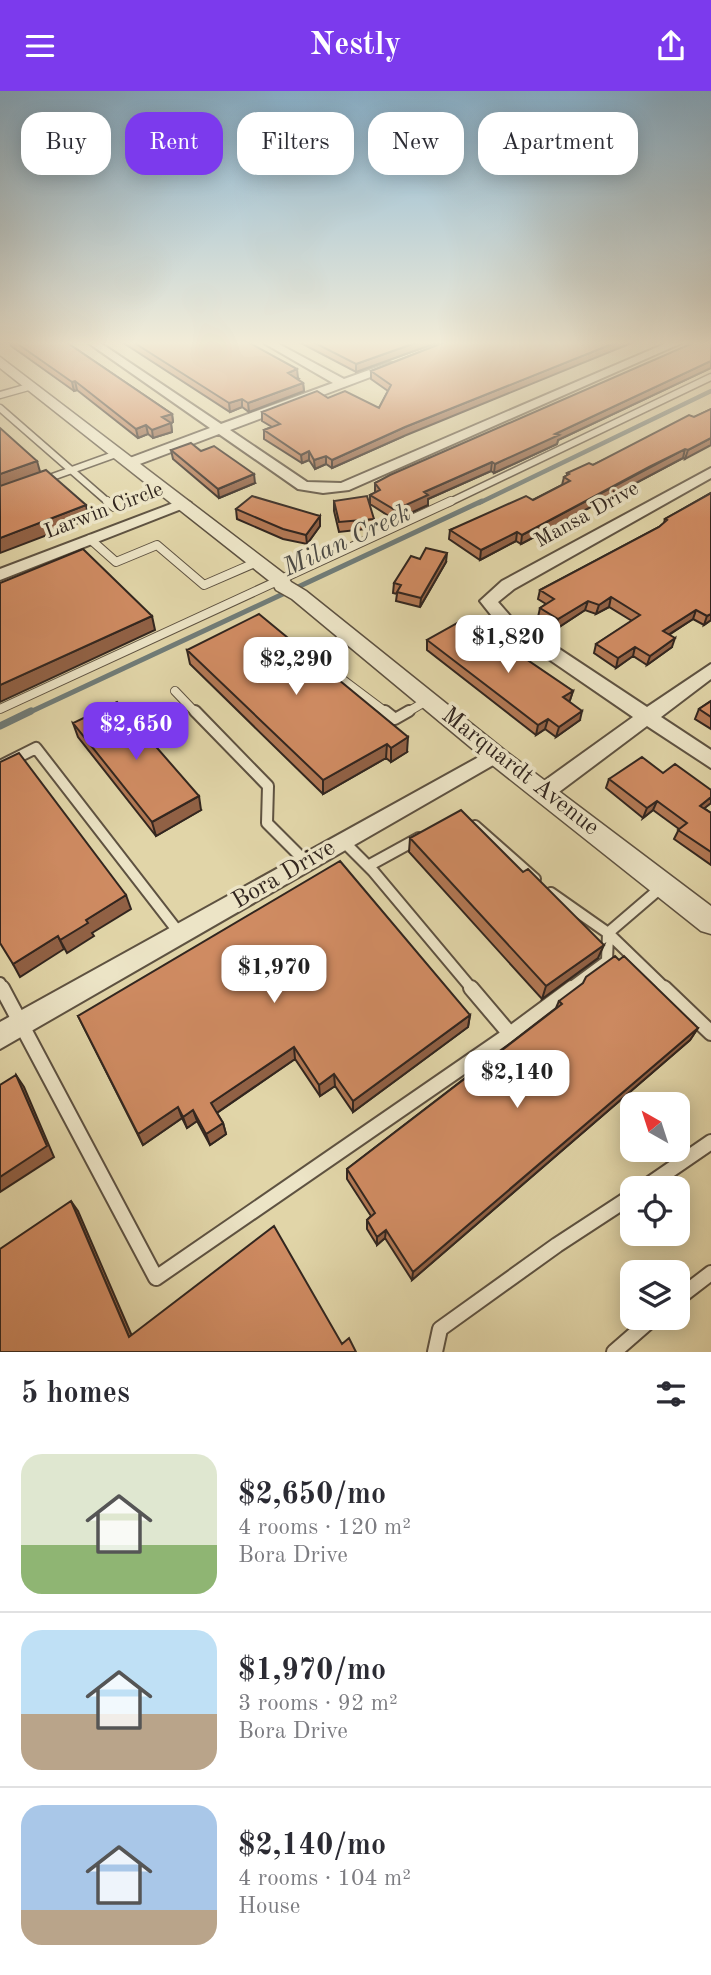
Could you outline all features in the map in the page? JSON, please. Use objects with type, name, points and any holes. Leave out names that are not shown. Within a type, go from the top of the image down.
[{"type":"street","name":"Marquardt Avenue","points":[[51,401],[184,503],[495,755],[711,922]]},
{"type":"street","points":[[180,401],[303,486],[323,489],[344,487],[542,401]]},
{"type":"street","points":[[125,457],[222,429],[298,401]]},
{"type":"street","name":"Mansa Drive","points":[[488,601],[509,585],[711,472]]},
{"type":"street","name":"Larwin Circle","points":[[0,575],[184,503]]},
{"type":"street","points":[[488,601],[505,621],[711,760]]},
{"type":"street","points":[[544,792],[711,670]]},
{"type":"street","name":"Bora Drive","points":[[0,1036],[495,755]]},
{"type":"lane","points":[[0,709],[287,587],[662,401]]},
{"type":"lane","points":[[0,408],[114,507]]},
{"type":"lane","points":[[35,483],[70,470],[125,457]]},
{"type":"lane","points":[[90,539],[116,562],[158,545],[204,585],[257,562]]},
{"type":"lane","points":[[348,635],[311,656],[338,680],[355,688],[395,719],[428,700]]},
{"type":"lane","points":[[175,691],[268,786],[267,823],[306,862]]},
{"type":"lane","points":[[0,766],[36,748],[180,934]]},
{"type":"lane","points":[[461,814],[564,905],[608,933],[711,1033]]},
{"type":"lane","points":[[368,866],[426,834]]},
{"type":"lane","points":[[344,841],[510,1034]]},
{"type":"lane","points":[[0,983],[156,1277],[510,1034],[607,961],[608,933],[665,885]]},
{"type":"lane","points":[[661,1176],[711,1142]]},
{"type":"lane","points":[[435,1352],[440,1329],[557,1245],[620,1204]]},
{"type":"lane","points":[[690,1289],[711,1273]]},
{"type":"lane","points":[[614,1352],[639,1330]]},
{"type":"building","points":[[100,401],[153,401],[172,414],[162,417],[171,423],[152,430],[146,425],[136,429]]},
{"type":"building","points":[[291,401],[365,401],[379,408],[383,401],[470,401],[332,460],[326,456],[314,460],[309,451],[301,455],[264,430],[280,424],[262,412]]},
{"type":"building","points":[[560,401],[626,401],[495,464],[492,462],[424,492],[428,495],[395,510],[370,495],[380,490],[375,483]]},
{"type":"building","points":[[711,409],[711,438],[649,467],[522,535],[517,532],[481,550],[450,530],[526,496],[533,500],[570,481],[564,477],[569,474],[567,473],[589,463],[593,465],[689,415],[694,417]]},
{"type":"building","points":[[0,428],[37,461],[0,474]]},
{"type":"building","points":[[191,443],[201,451],[214,446],[254,474],[218,489],[171,450]]},
{"type":"building","points":[[46,470],[86,505],[0,538],[0,486]]},
{"type":"building","points":[[711,493],[711,614],[707,616],[696,610],[663,631],[675,638],[650,656],[635,647],[618,658],[596,644],[640,615],[611,597],[599,605],[588,601],[558,619],[540,608],[554,599],[540,590],[659,527],[667,520],[665,519]]},
{"type":"building","points":[[252,496],[320,516],[306,535],[283,529],[236,509]]},
{"type":"building","points":[[367,496],[374,519],[339,522],[334,501]]},
{"type":"building","points":[[426,548],[447,553],[421,598],[397,592],[401,585],[394,583],[411,556],[420,559]]},
{"type":"building","points":[[83,549],[152,616],[0,685],[0,583]]},
{"type":"building","points":[[259,614],[408,737],[391,748],[387,744],[323,780],[187,650]]},
{"type":"building","points":[[461,621],[495,645],[501,642],[573,691],[563,697],[582,711],[559,727],[548,719],[538,725],[427,640]]},
{"type":"building","points":[[711,701],[711,717],[699,709]]},
{"type":"building","points":[[117,702],[199,796],[152,822],[73,723]]},
{"type":"building","points":[[19,753],[126,895],[86,920],[88,923],[60,940],[58,936],[13,964],[0,943],[0,762]]},
{"type":"building","points":[[642,757],[663,773],[675,764],[711,790],[711,797],[700,806],[711,813],[711,852],[678,830],[687,823],[657,801],[647,808],[609,779]]},
{"type":"building","points":[[461,810],[523,872],[528,869],[604,945],[546,986],[410,838]]},
{"type":"building","points":[[340,861],[470,1015],[353,1101],[334,1074],[319,1085],[294,1047],[211,1103],[223,1123],[206,1134],[193,1110],[183,1117],[178,1107],[138,1134],[78,1016]]},
{"type":"building","points":[[615,956],[619,960],[624,956],[698,1028],[620,1092],[413,1272],[386,1230],[377,1237],[367,1220],[375,1213],[347,1169],[562,1004],[559,1001],[583,983],[586,977]]},
{"type":"building","points":[[16,1075],[47,1146],[0,1177],[0,1085]]},
{"type":"building","points":[[71,1201],[129,1337],[274,1226],[342,1344],[349,1338],[356,1352],[0,1352],[0,1249]]},
{"type":"waterway","name":"Milan Creek","points":[[479,503],[691,401]]},
{"type":"waterway","name":"Milan Creek","points":[[28,713],[482,501]]},
{"type":"waterway","name":"Milan Creek","points":[[0,726],[31,711]]}]
